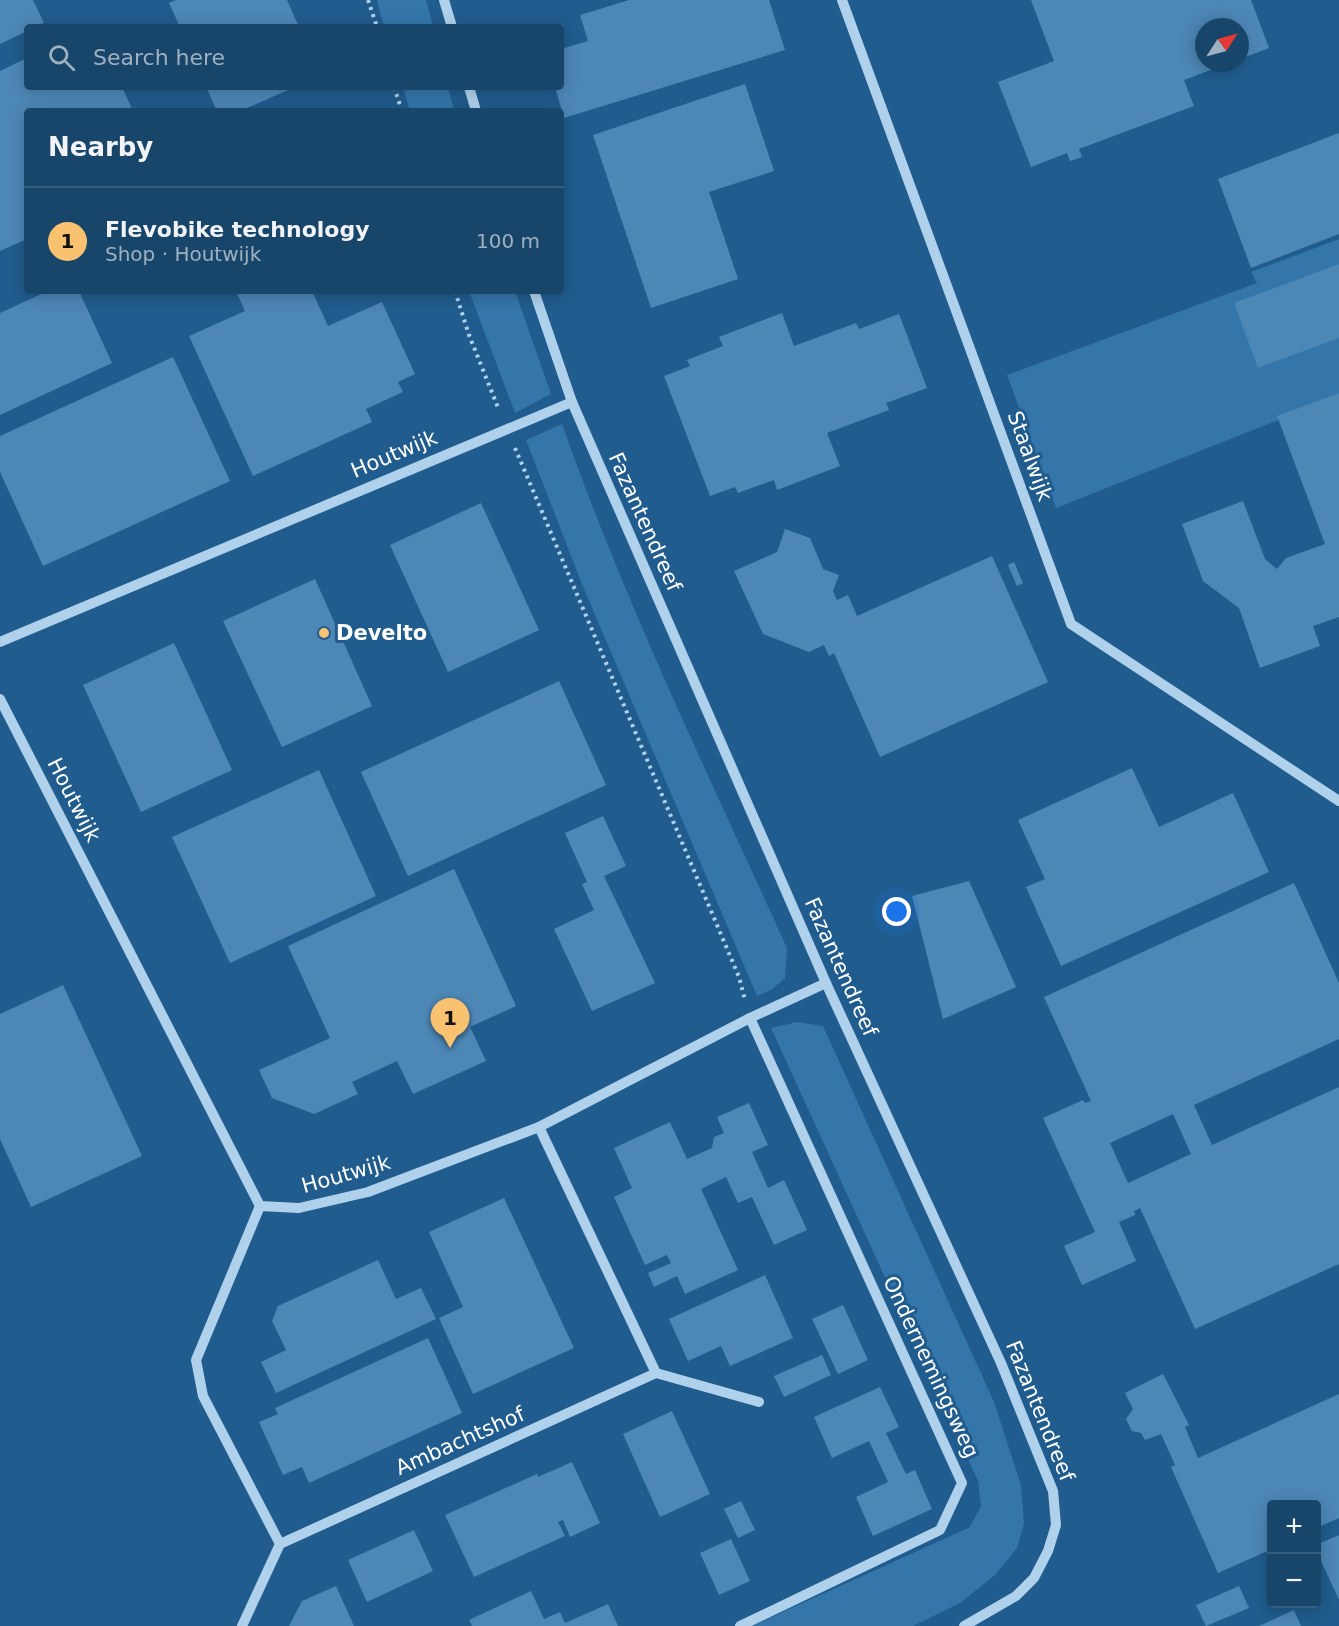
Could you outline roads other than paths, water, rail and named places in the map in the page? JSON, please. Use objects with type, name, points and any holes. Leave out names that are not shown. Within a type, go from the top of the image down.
[{"type":"street","points":[[444,0],[451,24]]},
{"type":"street","name":"Staalwijk","points":[[842,0],[1071,624],[1339,801]]},
{"type":"street","points":[[470,90],[475,108]]},
{"type":"street","name":"Fazantendreef","points":[[535,294],[572,402],[826,983],[1001,1363],[1053,1491],[1056,1525],[1048,1551],[1034,1578],[1016,1596],[964,1626]]},
{"type":"street","name":"Houtwijk","points":[[0,642],[572,402]]},
{"type":"street","name":"Houtwijk","points":[[0,699],[260,1206],[299,1208],[369,1192],[539,1127],[750,1018],[826,983]]},
{"type":"street","name":"Ondernemingsweg","points":[[740,1626],[940,1530],[962,1483],[750,1018]]},
{"type":"street","points":[[539,1127],[656,1373],[759,1401]]},
{"type":"street","points":[[242,1626],[280,1544],[203,1396],[196,1360],[260,1206]]},
{"type":"street","name":"Ambachtshof","points":[[280,1544],[656,1373]]},
{"type":"place","name":"Develto","points":[[324,633]]},
{"type":"place","name":"Flevobike technology","points":[[450,1048]]}]
